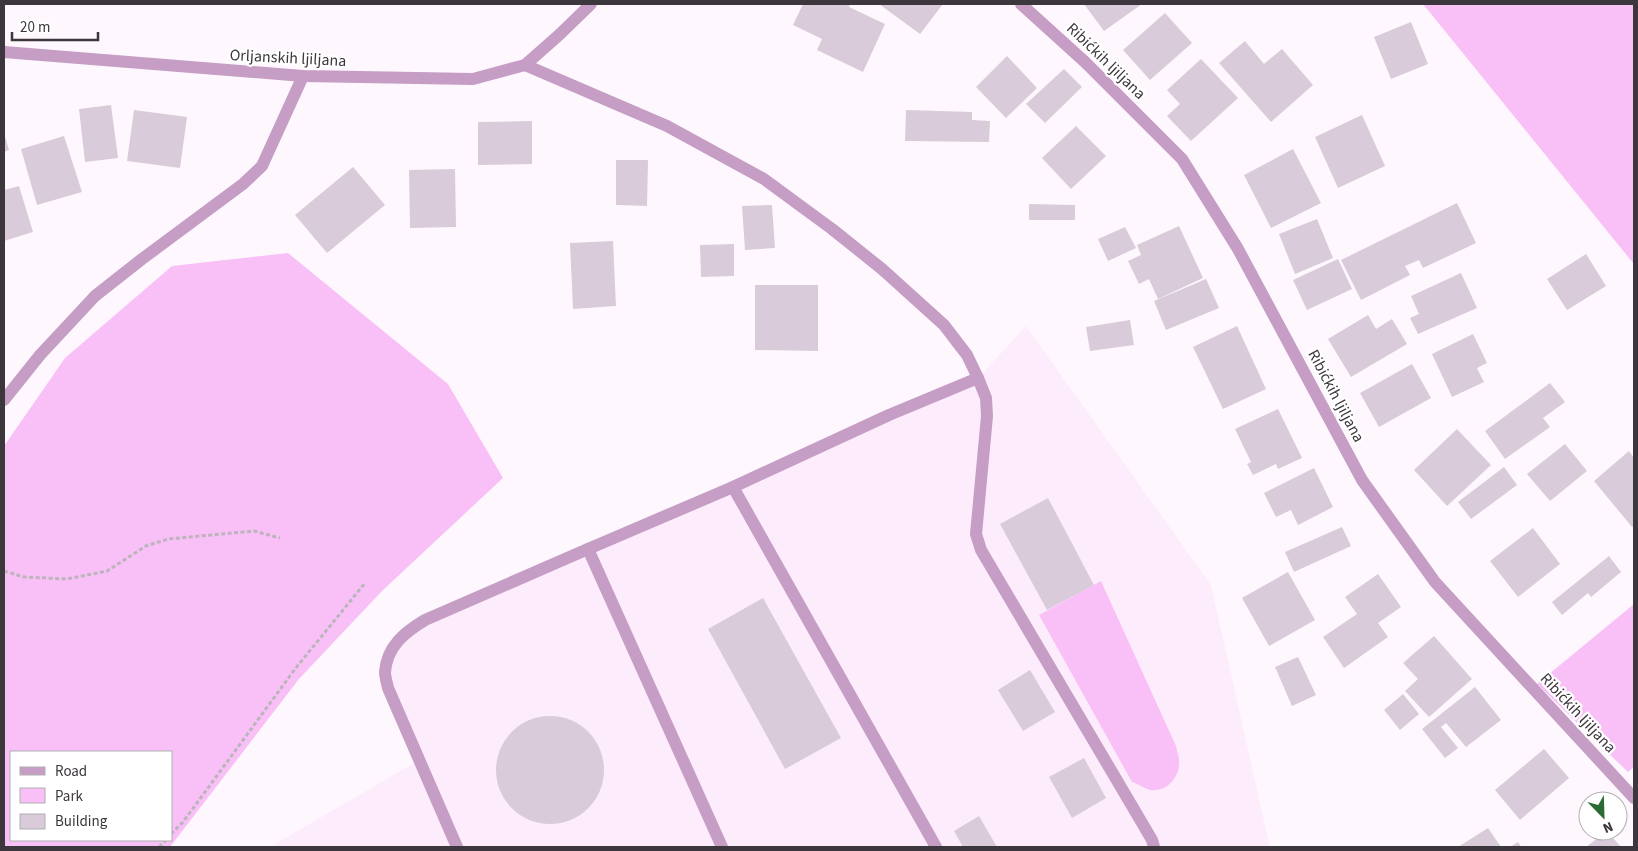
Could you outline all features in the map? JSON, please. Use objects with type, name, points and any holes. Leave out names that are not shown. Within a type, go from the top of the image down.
[{"type":"street","name":"Orljanskih ljiljana","points":[[4,52],[303,76],[473,79],[525,65],[591,4]]},
{"type":"street","name":"Ribićkih ljiljana","points":[[1021,4],[1086,62],[1182,159],[1238,249],[1362,480],[1435,582],[1634,798]]},
{"type":"street","points":[[525,65],[667,126],[764,179],[882,268],[944,325],[967,354],[986,398],[976,534],[981,550],[1152,840],[1154,847]]},
{"type":"street","points":[[4,400],[40,355],[95,296],[243,184],[262,166],[303,76]]},
{"type":"street","points":[[458,847],[388,688],[385,673],[394,645],[407,631],[425,620],[733,487],[890,415],[978,378]]},
{"type":"street","points":[[733,487],[936,847]]},
{"type":"street","points":[[588,549],[722,847]]},
{"type":"path","points":[[4,571],[24,577],[67,579],[108,571],[146,546],[168,539],[254,531],[280,538]]},
{"type":"path","points":[[172,833],[295,669],[364,583]]},
{"type":"shaded area","points":[[1026,326],[1211,585],[1270,847],[270,847],[419,760],[385,673],[407,631],[978,378]]},
{"type":"green space","points":[[1423,4],[1634,4],[1634,265],[1633,263]]},
{"type":"green space","points":[[288,253],[448,384],[503,478],[382,591],[299,679],[170,847],[4,847],[4,446],[65,358],[172,266]]},
{"type":"green space","points":[[1101,581],[1176,746],[1179,760],[1176,776],[1170,784],[1161,789],[1150,790],[1132,782],[1039,615]]},
{"type":"green space","points":[[1634,604],[1634,767],[1628,772],[1537,684]]},
{"type":"building","points":[[803,4],[850,4],[849,7],[885,24],[863,72],[817,50],[822,39],[793,25]]},
{"type":"building","points":[[879,4],[943,4],[920,34]]},
{"type":"building","points":[[1084,4],[1142,4],[1104,31]]},
{"type":"building","points":[[1165,13],[1192,43],[1150,80],[1123,50]]},
{"type":"building","points":[[1411,22],[1428,64],[1391,79],[1374,37]]},
{"type":"building","points":[[1245,41],[1264,64],[1282,49],[1313,85],[1271,122],[1219,63]]},
{"type":"building","points":[[1007,56],[1037,88],[1006,118],[976,87]]},
{"type":"building","points":[[1201,59],[1238,98],[1191,141],[1167,116],[1180,104],[1167,90]]},
{"type":"building","points":[[1064,69],[1082,87],[1045,123],[1026,104]]},
{"type":"building","points":[[111,105],[118,158],[85,162],[79,109]]},
{"type":"building","points":[[134,110],[187,117],[180,168],[127,161]]},
{"type":"building","points":[[906,110],[972,112],[972,120],[990,121],[989,142],[905,141]]},
{"type":"building","points":[[1362,115],[1385,166],[1338,188],[1315,137]]},
{"type":"building","points":[[532,121],[532,164],[478,165],[478,122]]},
{"type":"building","points":[[1076,126],[1106,156],[1071,189],[1042,158]]},
{"type":"building","points":[[4,133],[9,150],[4,152]]},
{"type":"building","points":[[64,136],[82,192],[37,205],[21,149]]},
{"type":"building","points":[[1293,149],[1321,203],[1271,228],[1244,175]]},
{"type":"building","points":[[616,160],[648,160],[647,206],[616,205]]},
{"type":"building","points":[[353,167],[385,205],[327,253],[295,215]]},
{"type":"building","points":[[455,169],[456,227],[410,228],[409,170]]},
{"type":"building","points":[[19,186],[33,232],[4,241],[4,190]]},
{"type":"building","points":[[1457,203],[1476,243],[1423,268],[1419,260],[1405,266],[1410,275],[1361,300],[1341,260]]},
{"type":"building","points":[[1029,204],[1075,205],[1075,220],[1029,220]]},
{"type":"building","points":[[772,205],[775,248],[745,250],[742,206]]},
{"type":"building","points":[[1317,219],[1333,258],[1295,274],[1279,234]]},
{"type":"building","points":[[1179,226],[1203,278],[1158,299],[1149,279],[1139,284],[1128,261],[1141,255],[1137,245]]},
{"type":"building","points":[[1125,227],[1136,248],[1108,261],[1098,239]]},
{"type":"building","points":[[613,241],[616,306],[573,309],[570,243]]},
{"type":"building","points":[[734,244],[734,276],[701,277],[700,245]]},
{"type":"building","points":[[1586,254],[1606,286],[1567,310],[1547,279]]},
{"type":"building","points":[[1338,259],[1352,289],[1307,310],[1293,280]]},
{"type":"building","points":[[1461,273],[1477,308],[1418,334],[1410,318],[1419,314],[1411,296]]},
{"type":"building","points":[[1206,279],[1219,308],[1166,330],[1154,301]]},
{"type":"building","points":[[755,285],[818,285],[818,351],[755,350]]},
{"type":"building","points":[[1368,315],[1376,329],[1392,319],[1407,344],[1351,377],[1328,339]]},
{"type":"building","points":[[1130,320],[1134,345],[1090,351],[1086,327]]},
{"type":"building","points":[[1237,326],[1266,389],[1223,409],[1193,347]]},
{"type":"building","points":[[1473,334],[1487,363],[1477,368],[1484,382],[1452,397],[1432,354]]},
{"type":"building","points":[[1412,364],[1431,398],[1379,427],[1360,393]]},
{"type":"building","points":[[1550,383],[1565,402],[1543,418],[1550,427],[1505,459],[1485,431]]},
{"type":"building","points":[[1278,409],[1302,458],[1278,469],[1276,464],[1253,475],[1247,464],[1251,462],[1235,429]]},
{"type":"building","points":[[1457,429],[1491,465],[1447,506],[1414,470]]},
{"type":"building","points":[[1565,444],[1587,471],[1550,501],[1527,474]]},
{"type":"building","points":[[1629,451],[1634,458],[1634,526],[1632,527],[1594,481]]},
{"type":"building","points":[[1504,467],[1517,485],[1471,519],[1458,502]]},
{"type":"building","points":[[1314,468],[1333,507],[1298,525],[1291,510],[1276,517],[1264,493]]},
{"type":"building","points":[[1048,498],[1094,585],[1047,610],[1000,524]]},
{"type":"building","points":[[1342,527],[1351,546],[1294,572],[1285,552]]},
{"type":"building","points":[[1533,528],[1560,564],[1518,597],[1490,561]]},
{"type":"building","points":[[1609,556],[1621,572],[1591,597],[1588,593],[1562,615],[1552,602]]},
{"type":"building","points":[[1288,572],[1315,620],[1269,646],[1242,598]]},
{"type":"building","points":[[1378,574],[1401,607],[1378,623],[1388,637],[1344,668],[1323,637],[1357,614],[1345,597]]},
{"type":"building","points":[[763,598],[841,738],[785,769],[708,629]]},
{"type":"building","points":[[1434,636],[1472,679],[1429,717],[1405,691],[1418,679],[1403,663]]},
{"type":"building","points":[[1298,657],[1316,695],[1292,706],[1275,667]]},
{"type":"building","points":[[1030,670],[1055,712],[1023,731],[998,690]]},
{"type":"building","points":[[1475,687],[1501,720],[1466,747],[1446,723],[1441,727],[1458,748],[1445,758],[1422,729]]},
{"type":"building","points":[[1403,694],[1419,714],[1400,730],[1384,710]]},
{"type":"building","points":[[550,716],[571,720],[588,732],[600,749],[604,770],[600,791],[588,808],[571,820],[550,824],[529,820],[512,808],[500,791],[496,770],[500,749],[512,732],[529,720]]},
{"type":"building","points":[[1544,749],[1569,778],[1520,820],[1495,790]]},
{"type":"building","points":[[1084,758],[1106,798],[1072,818],[1049,777]]},
{"type":"building","points":[[979,816],[997,847],[963,847],[954,831]]},
{"type":"building","points":[[1488,828],[1501,847],[1458,847]]},
{"type":"building","points":[[1594,841],[1616,841],[1621,847],[1586,847]]},
{"type":"building","points":[[1518,842],[1521,847],[1510,847]]}]
